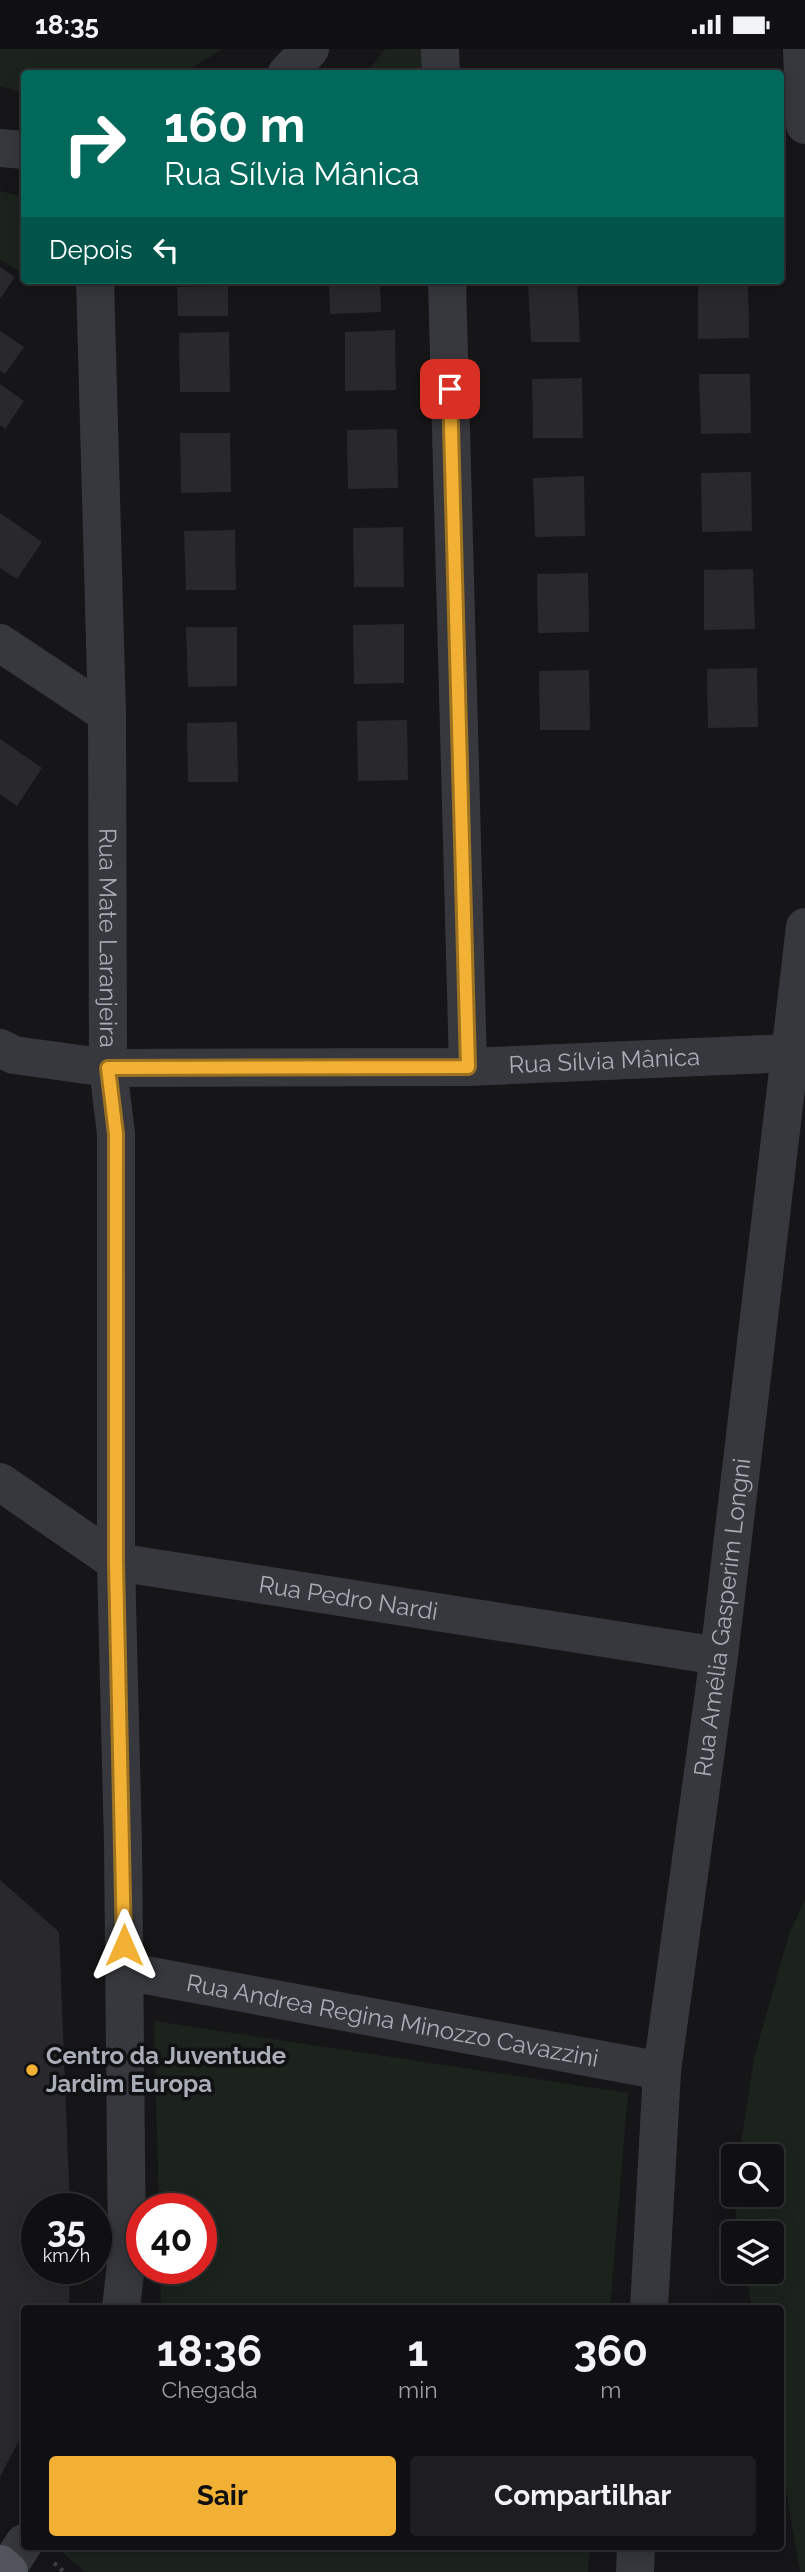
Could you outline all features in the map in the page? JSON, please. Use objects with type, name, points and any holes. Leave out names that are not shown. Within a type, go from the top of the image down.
[{"type":"street","points":[[290,70],[310,49]]},
{"type":"street","points":[[440,49],[441,70]]},
{"type":"street","points":[[802,49],[805,125]]},
{"type":"street","points":[[0,148],[21,150]]},
{"type":"street","name":"Rua Mate Laranjeira","points":[[95,284],[107,714],[108,1068],[116,1134],[116,1562],[127,2255],[121,2305]]},
{"type":"street","points":[[447,284],[468,1067]]},
{"type":"street","points":[[0,643],[107,714]]},
{"type":"street","name":"Rua Amélia Gasperim Longni","points":[[649,2305],[662,2071],[719,1656],[805,927]]},
{"type":"street","name":"Rua Sílvia Mânica","points":[[0,1048],[15,1055],[108,1068],[468,1067],[790,1053]]},
{"type":"street","name":"Rua Pedro Nardi","points":[[0,1482],[116,1562],[719,1656]]},
{"type":"street","name":"Rua Andrea Regina Minozzo Cavazzini","points":[[124,1971],[662,2071]]},
{"type":"street","points":[[635,2572],[636,2550]]},
{"type":"shaded area","points":[[0,49],[222,49],[189,70],[21,70],[21,92],[0,86]]},
{"type":"shaded area","points":[[385,49],[423,49],[424,70],[369,70]]},
{"type":"shaded area","points":[[0,191],[21,196],[21,273],[0,259]]},
{"type":"shaded area","points":[[805,1900],[805,2572],[800,2572],[784,2479],[784,2305],[752,2305],[748,2284],[784,2284],[784,2221],[737,2221],[735,2207],[784,2207],[784,2144],[741,2144],[754,2058],[789,1934]]},
{"type":"shaded area","points":[[154,2021],[628,2093],[610,2305],[161,2305],[160,2284],[217,2284],[217,2193],[159,2193]]},
{"type":"shaded area","points":[[60,2550],[590,2550],[588,2572],[85,2572]]},
{"type":"building","points":[[0,267],[15,277],[0,299]]},
{"type":"building","points":[[329,284],[380,284],[381,312],[330,314]]},
{"type":"building","points":[[528,284],[577,284],[580,342],[531,342]]},
{"type":"building","points":[[698,284],[748,284],[749,338],[698,339]]},
{"type":"building","points":[[228,286],[228,316],[178,316],[177,287]]},
{"type":"building","points":[[395,330],[396,390],[345,391],[345,332]]},
{"type":"building","points":[[0,331],[24,347],[5,374],[0,371]]},
{"type":"building","points":[[229,332],[230,392],[180,392],[179,333]]},
{"type":"building","points":[[699,374],[750,374],[751,433],[701,434]]},
{"type":"building","points":[[582,378],[583,438],[533,438],[532,379]]},
{"type":"building","points":[[0,384],[24,401],[5,429],[0,425]]},
{"type":"building","points":[[397,429],[398,488],[348,489],[347,430]]},
{"type":"building","points":[[180,433],[230,433],[231,492],[181,493]]},
{"type":"building","points":[[751,472],[752,531],[702,532],[701,473]]},
{"type":"building","points":[[584,476],[585,536],[535,537],[533,478]]},
{"type":"building","points":[[0,513],[42,542],[17,579],[0,568]]},
{"type":"building","points":[[403,527],[404,587],[354,587],[353,528]]},
{"type":"building","points":[[235,530],[236,590],[186,590],[184,531]]},
{"type":"building","points":[[753,569],[755,629],[704,630],[704,570]]},
{"type":"building","points":[[588,573],[589,632],[538,633],[537,574]]},
{"type":"building","points":[[404,624],[404,683],[354,684],[353,625]]},
{"type":"building","points":[[186,627],[237,627],[237,686],[188,687]]},
{"type":"building","points":[[757,668],[758,727],[708,728],[707,669]]},
{"type":"building","points":[[589,670],[590,730],[540,730],[539,671]]},
{"type":"building","points":[[407,720],[408,780],[358,781],[357,721]]},
{"type":"building","points":[[237,722],[238,782],[188,782],[187,723]]},
{"type":"building","points":[[0,739],[42,768],[17,806],[0,794]]},
{"type":"building","name":"Centro da Juventude Jardim Europa","points":[[0,1880],[59,1932],[69,2193],[21,2193],[21,2284],[70,2284],[69,2305],[21,2305],[21,2437],[0,2477]]},
{"type":"place","name":"Centro da Juventude Jardim Europa","points":[[32,2070]]},
{"type":"route","points":[[124,1945],[116,1562],[116,1134],[108,1068],[468,1067],[450,389]]}]
